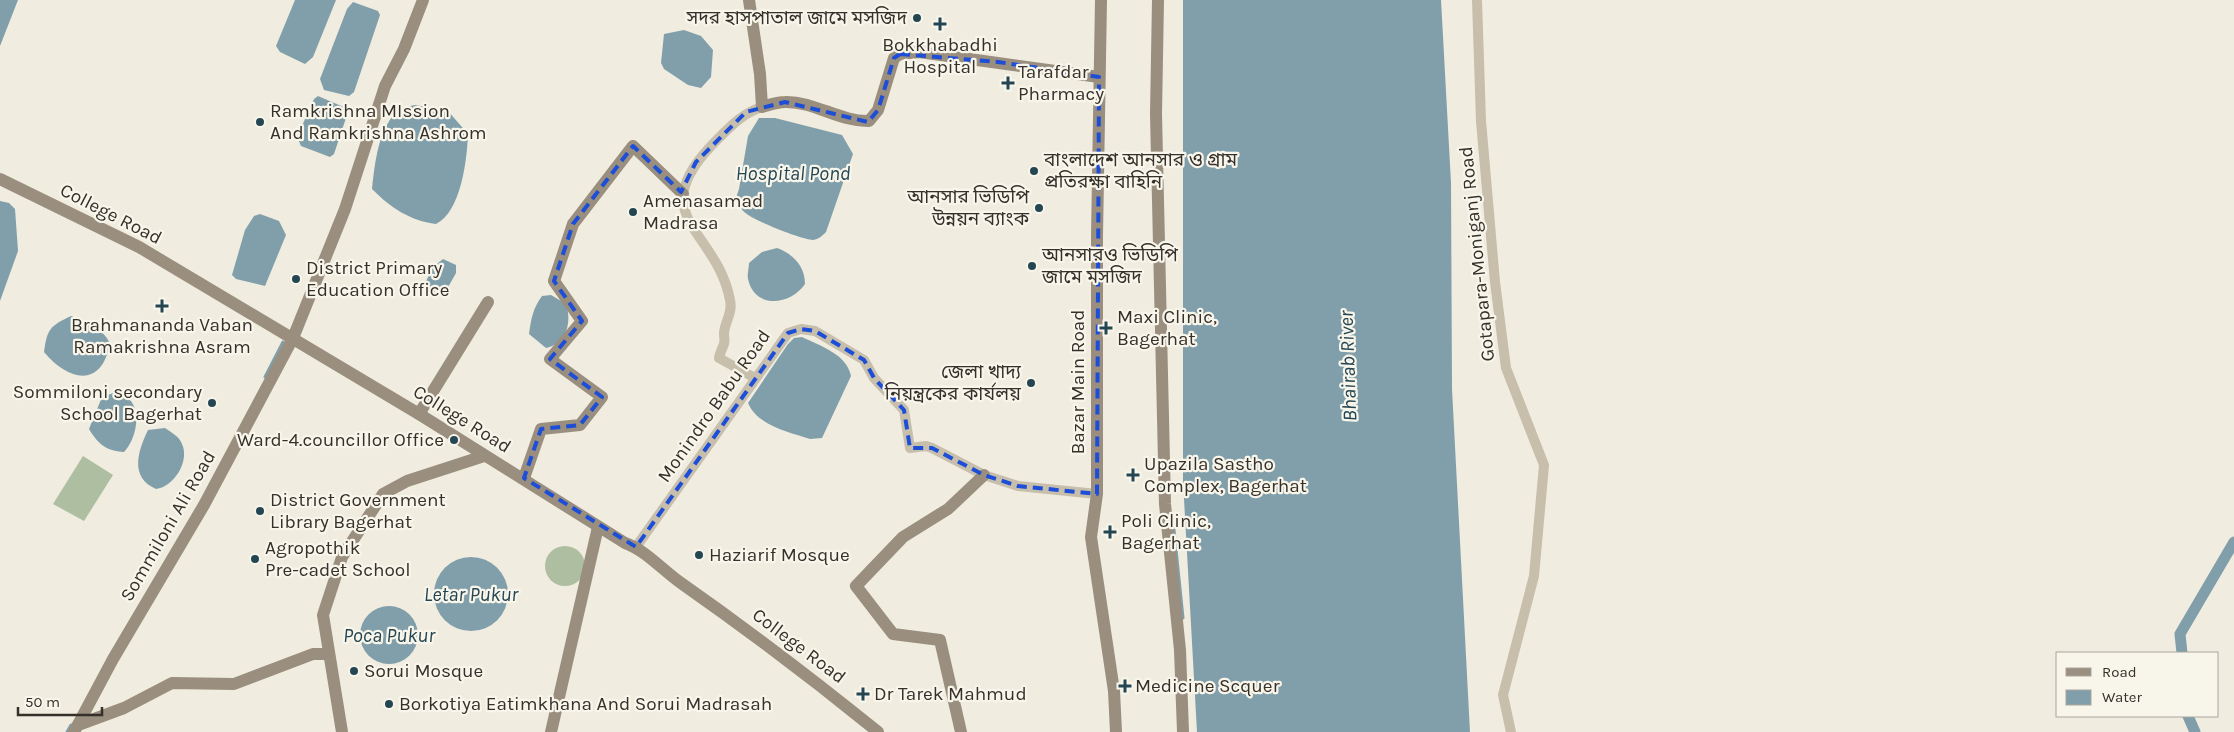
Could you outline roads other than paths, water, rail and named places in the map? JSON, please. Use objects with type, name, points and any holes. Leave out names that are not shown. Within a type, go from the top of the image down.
[{"type":"street","name":"Sommiloni Ali Road","points":[[76,728],[113,659],[204,505],[293,338],[345,209],[385,86],[404,49],[423,0]]},
{"type":"street","points":[[749,0],[760,74],[762,107]]},
{"type":"street","name":"Bazar Main Road","points":[[1101,0],[1097,494],[1091,537],[1114,691],[1116,732]]},
{"type":"street","points":[[1158,0],[1156,114],[1165,504],[1180,650],[1183,732]]},
{"type":"street","name":"Gotapara-Moniganj Road","points":[[1477,0],[1481,121],[1495,282],[1506,368],[1544,465],[1534,576],[1503,695],[1511,732]]},
{"type":"street","points":[[755,378],[719,358],[732,308],[730,298],[718,265],[693,229],[684,208],[682,194],[689,173],[696,162],[746,112],[785,102],[800,104],[844,117],[869,121],[878,110],[894,58],[900,54],[918,52],[1099,77]]},
{"type":"street","points":[[524,478],[541,429],[580,425],[602,397],[550,359],[582,321],[554,281],[573,224],[633,146],[682,194]]},
{"type":"street","name":"College Road","points":[[0,179],[138,247],[419,414],[484,456],[524,478],[598,527],[636,547],[676,580],[752,632],[878,732]]},
{"type":"street","points":[[419,414],[488,302]]},
{"type":"street","name":"Monindro Babu Road","points":[[636,547],[788,333],[801,329],[815,331],[864,360],[874,378],[904,410],[910,448],[926,446],[932,448],[984,475],[1018,486],[1097,494]]},
{"type":"street","points":[[342,732],[323,615],[342,557],[383,494],[407,481],[484,456]]},
{"type":"street","points":[[961,732],[940,640],[893,634],[856,586],[903,537],[948,509],[984,475]]},
{"type":"street","points":[[551,732],[598,527]]},
{"type":"street","points":[[76,728],[124,708],[172,683],[234,684],[313,654],[329,654]]},
{"type":"water","points":[[0,0],[18,0],[0,46]]},
{"type":"water","points":[[295,0],[336,0],[313,57],[305,64],[280,52],[276,46]]},
{"type":"water","name":"Bhairab River","points":[[1183,0],[1441,0],[1451,183],[1452,389],[1470,732],[1197,732],[1183,481]]},
{"type":"water","points":[[353,2],[378,11],[380,15],[354,92],[349,96],[324,90],[320,79],[347,9]]},
{"type":"water","points":[[684,30],[701,36],[713,50],[711,77],[701,88],[688,85],[664,69],[661,63],[664,34]]},
{"type":"water","points":[[318,96],[346,108],[348,112],[334,154],[330,157],[301,146],[297,137],[314,99]]},
{"type":"water","points":[[415,105],[448,111],[468,134],[464,171],[457,197],[445,218],[436,224],[418,220],[401,212],[372,189],[379,146],[387,125],[400,109]]},
{"type":"water","name":"Hospital Pond","points":[[759,118],[775,118],[842,135],[853,154],[826,232],[819,238],[813,240],[790,234],[752,217],[743,211],[739,205],[736,198],[748,136]]},
{"type":"water","points":[[0,201],[9,203],[15,209],[18,251],[0,301]]},
{"type":"water","points":[[260,214],[279,221],[286,235],[265,286],[236,279],[232,275],[245,230],[254,216]]},
{"type":"water","points":[[777,248],[793,257],[797,262],[803,272],[805,284],[799,291],[783,300],[765,300],[752,289],[748,279],[749,263],[762,252]]},
{"type":"water","points":[[443,259],[456,265],[456,273],[443,296],[429,290],[425,284],[432,268]]},
{"type":"water","points":[[551,295],[566,304],[568,325],[559,342],[546,348],[529,334],[536,305],[542,296]]},
{"type":"water","points":[[71,316],[94,325],[110,343],[106,358],[100,368],[92,374],[83,376],[64,370],[44,352],[48,333],[51,329]]},
{"type":"water","points":[[802,337],[838,356],[848,368],[851,376],[822,438],[810,439],[766,423],[753,411],[748,403],[788,344],[794,338]]},
{"type":"water","points":[[116,392],[126,396],[135,409],[136,425],[134,433],[124,452],[103,446],[89,429],[102,397]]},
{"type":"water","points":[[165,428],[181,441],[184,458],[179,472],[169,484],[156,489],[147,484],[142,478],[139,471],[139,455],[148,430]]},
{"type":"water","name":"Letar Pukur","points":[[471,557],[492,563],[502,573],[508,594],[502,615],[492,625],[471,631],[450,625],[440,615],[434,594],[440,573],[450,563]]},
{"type":"water","name":"Poca Pukur","points":[[383,606],[395,606],[410,614],[418,629],[418,641],[410,656],[395,664],[383,664],[368,656],[360,641],[360,629],[368,614]]},
{"type":"waterway","points":[[265,377],[283,342]]},
{"type":"waterway","points":[[1173,520],[1183,618]]},
{"type":"waterway","points":[[2182,652],[2180,634],[2234,542]]},
{"type":"waterway","points":[[2188,717],[2195,732]]},
{"type":"waterway","points":[[67,732],[71,725]]},
{"type":"place","name":"সদর হাসপাতাল জামে মসজিদ","points":[[917,18]]},
{"type":"place","name":"Bokkhabadhi Hospital","points":[[940,24]]},
{"type":"place","name":"Tarafdar Pharmacy","points":[[1008,83]]},
{"type":"place","name":"Ramkrishna MIssion And Ramkrishna Ashrom","points":[[260,122]]},
{"type":"place","name":"বাংলাদেশ আনসার ও গ্রাম প্রতিরক্ষা বাহিনি","points":[[1034,171]]},
{"type":"place","name":"আনসার ভিডিপি উন্নয়ন ব্যাংক","points":[[1039,208]]},
{"type":"place","name":"Amenasamad Madrasa","points":[[633,212]]},
{"type":"place","name":"আনসারও ভিডিপি জামে মসজিদ","points":[[1032,266]]},
{"type":"place","name":"District Primary Education Office","points":[[296,279]]},
{"type":"place","name":"Brahmananda Vaban Ramakrishna Asram","points":[[162,306]]},
{"type":"place","name":"Maxi Clinic, Bagerhat","points":[[1106,328]]},
{"type":"place","name":"জেলা খাদ্য নিয়ন্ত্রকের কার্যলয়","points":[[1031,383]]},
{"type":"place","name":"Sommiloni secondary School Bagerhat","points":[[212,403]]},
{"type":"place","name":"Ward-4.councillor Office","points":[[454,440]]},
{"type":"place","name":"Upazila Sastho Complex, Bagerhat","points":[[1133,475]]},
{"type":"place","name":"District Government Library Bagerhat","points":[[260,511]]},
{"type":"place","name":"Poli Clinic, Bagerhat","points":[[1110,532]]},
{"type":"place","name":"Haziarif Mosque","points":[[699,555]]},
{"type":"place","name":"Agropothik Pre-cadet School","points":[[255,559]]},
{"type":"place","name":"Sorui Mosque","points":[[354,671]]},
{"type":"place","name":"Medicine Scquer","points":[[1125,686]]},
{"type":"place","name":"Dr Tarek Mahmud","points":[[863,694]]},
{"type":"place","name":"Borkotiya Eatimkhana And Sorui Madrasah","points":[[389,704]]}]
